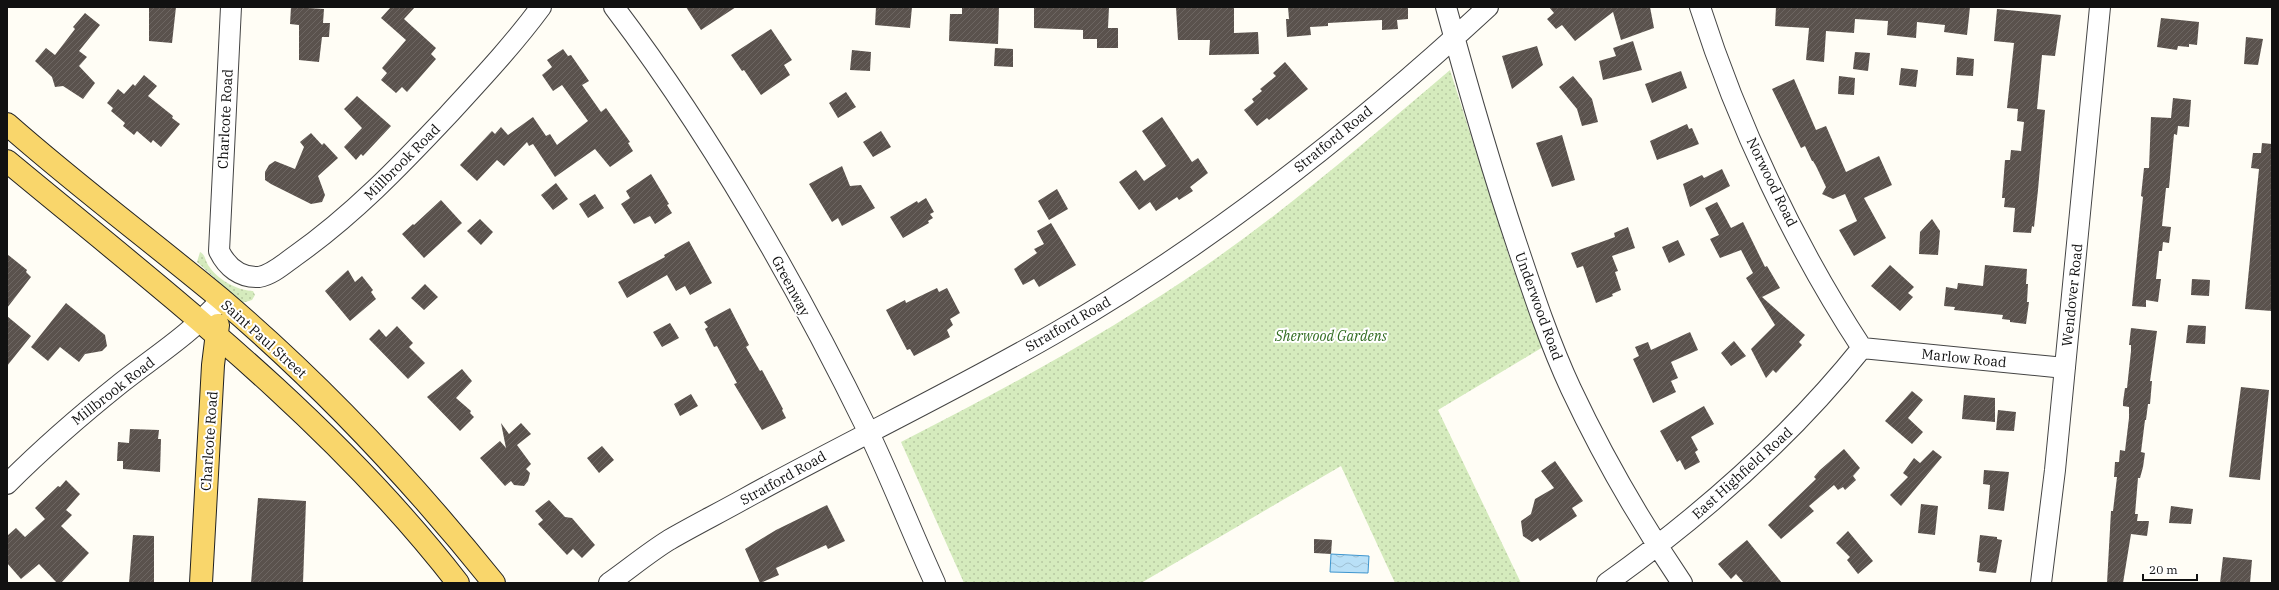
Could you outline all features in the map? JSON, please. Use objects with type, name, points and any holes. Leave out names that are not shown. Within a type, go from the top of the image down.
[{"type":"main road","name":"Saint Paul Street","points":[[7,124],[221,300],[288,360],[342,413],[405,479],[458,539],[494,583]]},
{"type":"main road","name":"Saint Paul Street","points":[[7,161],[209,328],[287,400],[362,474],[458,583]]},
{"type":"main road","name":"Charlcote Road","points":[[201,583],[209,328],[221,300]]},
{"type":"street","name":"Charlcote Road","points":[[231,7],[218,241],[219,251],[226,264],[236,272]]},
{"type":"street","name":"Millbrook Road","points":[[236,272],[248,276],[260,277],[272,272],[329,232],[390,177],[468,93],[540,7]]},
{"type":"street","name":"Greenway","points":[[614,7],[652,58],[731,180],[772,249],[868,432],[935,583]]},
{"type":"street","name":"Underwood Road","points":[[1446,7],[1454,39],[1501,197],[1555,350],[1595,438],[1657,546],[1682,583]]},
{"type":"street","name":"Stratford Road","points":[[609,583],[668,541],[868,432],[988,371],[1102,305],[1204,238],[1320,150],[1454,39],[1488,7]]},
{"type":"street","name":"Norwood Road","points":[[1700,7],[1720,64],[1765,172],[1823,284],[1862,348]]},
{"type":"street","name":"Wendover Road","points":[[2041,583],[2055,470],[2100,7]]},
{"type":"street","name":"Millbrook Road","points":[[7,484],[58,434],[88,409],[177,343],[209,328]]},
{"type":"street","name":"Marlow Road","points":[[1862,348],[2065,368]]},
{"type":"street","name":"East Highfield Road","points":[[1607,583],[1657,546],[1752,468],[1810,410],[1862,348]]},
{"type":"green space","name":"Sherwood Gardens","points":[[1450,70],[1513,268],[1543,347],[1438,410],[1521,583],[1395,583],[1341,466],[1141,583],[964,583],[901,442],[1019,380],[1096,336],[1134,313],[1208,264],[1301,194]]},
{"type":"green space","points":[[200,252],[204,256],[208,265],[222,280],[240,289],[253,291],[255,295],[252,300],[242,303],[197,262]]},
{"type":"water","points":[[1331,554],[1369,556],[1368,573],[1330,572]]},
{"type":"building","points":[[149,7],[176,7],[172,43],[149,41]]},
{"type":"building","points":[[291,7],[324,9],[323,23],[330,23],[329,37],[322,37],[319,62],[299,60],[299,25],[290,24]]},
{"type":"building","points":[[391,7],[415,7],[404,19],[436,48],[431,54],[436,59],[407,92],[402,87],[396,93],[381,80],[387,73],[382,68],[406,40],[381,18]]},
{"type":"building","points":[[686,7],[736,7],[701,30]]},
{"type":"building","points":[[876,7],[912,7],[910,28],[875,25]]},
{"type":"building","points":[[962,7],[999,7],[998,44],[949,41],[950,14],[962,14]]},
{"type":"building","points":[[1109,7],[1108,28],[1118,28],[1118,48],[1097,48],[1097,39],[1083,39],[1083,30],[1034,28],[1034,8]]},
{"type":"building","points":[[1176,7],[1234,7],[1234,33],[1258,32],[1259,54],[1209,55],[1210,40],[1178,40]]},
{"type":"building","points":[[1288,7],[1408,7],[1408,19],[1397,20],[1398,29],[1382,30],[1382,20],[1328,23],[1328,26],[1310,27],[1311,35],[1287,37],[1286,19],[1289,19]]},
{"type":"building","points":[[1549,7],[1650,7],[1654,28],[1621,40],[1613,12],[1575,41],[1562,25],[1556,29],[1547,19],[1554,13]]},
{"type":"building","points":[[1776,7],[1970,7],[1967,35],[1944,32],[1945,25],[1917,22],[1916,38],[1887,35],[1888,21],[1855,19],[1854,33],[1826,31],[1824,62],[1806,60],[1809,28],[1775,26]]},
{"type":"building","points":[[1997,9],[2061,15],[2055,56],[2042,55],[2037,109],[2045,110],[2034,227],[2032,226],[2031,233],[2013,232],[2015,208],[2004,207],[2005,198],[2002,198],[2005,160],[2010,160],[2011,150],[2021,151],[2024,122],[2017,121],[2018,109],[2007,108],[2014,43],[1994,41]]},
{"type":"building","points":[[85,13],[100,25],[79,51],[87,57],[79,66],[95,83],[83,99],[63,86],[55,87],[52,77],[35,61],[46,48],[55,55],[75,29],[73,27]]},
{"type":"building","points":[[2161,18],[2199,22],[2197,45],[2189,44],[2189,47],[2178,46],[2177,50],[2157,47]]},
{"type":"building","points":[[771,29],[792,60],[784,65],[790,75],[761,95],[744,70],[742,71],[731,55]]},
{"type":"building","points":[[2246,37],[2263,39],[2258,65],[2244,64]]},
{"type":"building","points":[[1633,41],[1642,70],[1603,80],[1599,61],[1616,56],[1613,48]]},
{"type":"building","points":[[1537,46],[1543,65],[1512,89],[1502,56]]},
{"type":"building","points":[[995,48],[1013,49],[1013,67],[994,66]]},
{"type":"building","points":[[563,49],[568,56],[571,55],[589,81],[582,85],[601,112],[606,108],[630,142],[628,143],[633,151],[610,167],[595,149],[555,177],[533,144],[529,146],[527,142],[504,166],[497,160],[477,181],[460,165],[492,131],[495,134],[501,127],[508,135],[533,117],[546,136],[550,134],[557,145],[588,121],[562,85],[553,91],[542,75],[552,67],[547,60]]},
{"type":"building","points":[[852,50],[871,52],[870,71],[850,70]]},
{"type":"building","points":[[1855,52],[1870,53],[1868,71],[1853,69]]},
{"type":"building","points":[[1957,57],[1974,59],[1973,76],[1956,75]]},
{"type":"building","points":[[1285,62],[1308,89],[1269,120],[1267,118],[1257,126],[1244,110],[1254,102],[1252,99],[1262,91],[1260,89],[1276,76],[1273,73]]},
{"type":"building","points":[[1901,68],[1918,70],[1916,87],[1899,85]]},
{"type":"building","points":[[1681,71],[1687,88],[1652,103],[1645,84]]},
{"type":"building","points":[[144,75],[157,86],[148,96],[173,116],[172,118],[180,124],[161,147],[153,140],[151,143],[137,131],[134,135],[123,126],[125,123],[111,111],[113,108],[107,103],[118,89],[124,94],[133,84],[135,86]]},
{"type":"building","points":[[1573,76],[1592,99],[1598,122],[1582,126],[1577,109],[1559,87]]},
{"type":"building","points":[[1839,76],[1855,78],[1854,95],[1838,94]]},
{"type":"building","points":[[1794,79],[1816,130],[1826,126],[1846,172],[1879,156],[1892,185],[1864,198],[1886,238],[1854,256],[1839,230],[1857,221],[1845,194],[1833,199],[1822,194],[1826,187],[1816,166],[1805,146],[1801,148],[1772,89]]},
{"type":"building","points":[[846,92],[856,107],[838,118],[829,103]]},
{"type":"building","points":[[357,96],[391,126],[363,156],[361,154],[356,160],[344,147],[362,128],[344,109]]},
{"type":"building","points":[[2173,98],[2191,100],[2189,127],[2178,126],[2177,135],[2174,134],[2169,188],[2166,188],[2162,226],[2171,227],[2169,243],[2163,242],[2162,251],[2159,251],[2156,279],[2161,279],[2158,302],[2146,300],[2146,307],[2132,306],[2143,197],[2141,196],[2144,168],[2149,168],[2151,117],[2171,118]]},
{"type":"building","points":[[1162,117],[1192,162],[1198,158],[1208,173],[1190,187],[1193,191],[1179,200],[1177,197],[1156,211],[1150,202],[1139,210],[1119,182],[1136,170],[1144,181],[1166,166],[1142,131]]},
{"type":"building","points":[[1687,124],[1689,129],[1692,128],[1699,144],[1657,160],[1650,141]]},
{"type":"building","points":[[881,131],[891,147],[873,157],[863,142]]},
{"type":"building","points":[[311,133],[322,145],[324,143],[338,158],[318,176],[325,195],[322,202],[311,204],[265,180],[265,172],[269,165],[275,161],[295,169],[304,147],[300,142]]},
{"type":"building","points":[[1562,135],[1575,180],[1552,187],[1536,143]]},
{"type":"building","points":[[2262,143],[2272,144],[2272,311],[2245,309],[2259,169],[2251,168],[2253,153],[2261,153]]},
{"type":"building","points":[[842,166],[850,186],[861,185],[875,208],[842,226],[838,218],[832,222],[809,184]]},
{"type":"building","points":[[1722,169],[1730,186],[1690,207],[1683,184],[1702,175],[1704,178]]},
{"type":"building","points":[[651,174],[669,204],[667,205],[672,213],[655,224],[650,216],[634,224],[621,204],[630,198],[626,191]]},
{"type":"building","points":[[556,183],[568,199],[553,210],[541,195]]},
{"type":"building","points":[[1057,189],[1068,209],[1049,220],[1038,201]]},
{"type":"building","points":[[595,194],[604,208],[588,218],[579,204]]},
{"type":"building","points":[[926,198],[934,212],[930,214],[933,218],[928,221],[929,223],[903,238],[890,217],[917,201],[918,203]]},
{"type":"building","points":[[441,200],[462,223],[424,258],[402,234]]},
{"type":"building","points":[[1717,202],[1731,228],[1743,222],[1765,267],[1767,266],[1780,288],[1762,297],[1805,335],[1799,342],[1802,345],[1776,373],[1773,370],[1766,378],[1751,349],[1775,325],[1746,278],[1753,273],[1741,250],[1720,258],[1710,239],[1719,235],[1705,208]]},
{"type":"building","points":[[480,219],[493,232],[481,245],[467,231]]},
{"type":"building","points":[[1932,219],[1940,231],[1938,255],[1919,254],[1920,232]]},
{"type":"building","points":[[1051,223],[1076,265],[1039,287],[1034,279],[1023,285],[1014,269],[1037,253],[1034,249],[1044,244],[1037,231]]},
{"type":"building","points":[[1628,227],[1635,248],[1612,256],[1618,271],[1615,272],[1621,290],[1612,294],[1613,296],[1596,303],[1583,266],[1577,268],[1571,253],[1615,237],[1614,233]]},
{"type":"building","points":[[1678,240],[1685,255],[1669,263],[1662,247]]},
{"type":"building","points":[[689,241],[712,283],[690,295],[685,286],[676,291],[667,275],[627,298],[618,282],[665,257],[664,255]]},
{"type":"building","points":[[7,254],[27,270],[26,272],[31,277],[7,308]]},
{"type":"building","points":[[1890,265],[1914,287],[1908,293],[1913,297],[1900,311],[1871,286]]},
{"type":"building","points":[[1985,265],[2027,269],[2027,302],[2029,302],[2026,324],[2010,322],[2010,320],[2002,319],[2003,315],[1954,310],[1955,307],[1944,306],[1946,287],[1957,289],[1958,283],[1983,286]]},
{"type":"building","points":[[348,270],[355,282],[362,276],[373,290],[371,292],[376,299],[350,321],[325,291]]},
{"type":"building","points":[[2192,279],[2210,280],[2209,296],[2191,295]]},
{"type":"building","points":[[425,284],[438,297],[424,310],[411,298]]},
{"type":"building","points":[[937,288],[939,292],[947,288],[960,313],[950,319],[953,325],[947,330],[950,337],[914,356],[910,349],[907,350],[886,310],[905,300],[906,303]]},
{"type":"building","points":[[66,303],[105,335],[107,346],[102,351],[85,354],[79,362],[60,347],[48,361],[31,347]]},
{"type":"building","points":[[730,308],[749,345],[746,347],[760,371],[762,370],[783,409],[782,410],[786,418],[762,430],[734,384],[737,383],[717,346],[714,347],[705,329],[708,327],[704,322]]},
{"type":"building","points":[[7,316],[31,336],[7,366]]},
{"type":"building","points":[[670,323],[679,338],[662,347],[653,332]]},
{"type":"building","points":[[2188,325],[2206,326],[2205,344],[2186,343]]},
{"type":"building","points":[[397,326],[413,343],[409,347],[425,363],[408,379],[369,339],[379,329],[386,337]]},
{"type":"building","points":[[2131,328],[2157,331],[2150,381],[2152,381],[2150,404],[2148,404],[2145,420],[2141,452],[2145,453],[2140,478],[2138,478],[2135,514],[2138,514],[2137,521],[2149,521],[2147,536],[2131,534],[2123,583],[2107,583],[2111,511],[2113,511],[2117,477],[2114,477],[2115,462],[2119,462],[2120,450],[2125,451],[2129,418],[2129,407],[2123,406],[2123,402],[2125,388],[2127,388],[2131,351],[2131,345],[2129,345]]},
{"type":"building","points":[[1690,332],[1698,350],[1671,362],[1678,378],[1671,381],[1676,392],[1653,403],[1633,359],[1639,356],[1635,347],[1648,342],[1651,350]]},
{"type":"building","points":[[1734,341],[1746,356],[1731,366],[1721,353]]},
{"type":"building","points":[[462,369],[472,381],[456,398],[471,411],[470,413],[474,417],[460,431],[427,397]]},
{"type":"building","points":[[2241,387],[2269,390],[2260,480],[2229,477]]},
{"type":"building","points":[[1912,391],[1923,400],[1908,418],[1923,432],[1912,444],[1885,421]]},
{"type":"building","points":[[691,394],[698,406],[680,416],[674,404]]},
{"type":"building","points":[[1964,395],[1995,398],[1995,422],[1962,419]]},
{"type":"building","points":[[1704,406],[1714,424],[1691,437],[1698,450],[1695,452],[1700,462],[1685,470],[1680,460],[1677,462],[1660,431]]},
{"type":"building","points":[[1998,410],[2016,412],[2014,431],[1996,430]]},
{"type":"building","points":[[501,423],[509,434],[521,423],[531,434],[517,445],[531,464],[526,469],[530,473],[528,481],[524,486],[514,485],[511,481],[505,486],[480,458],[500,441],[506,448]]},
{"type":"building","points":[[130,429],[159,430],[158,439],[161,439],[160,472],[123,469],[123,461],[117,461],[118,442],[129,443]]},
{"type":"building","points":[[602,446],[614,460],[599,473],[587,458]]},
{"type":"building","points":[[1844,449],[1860,468],[1853,476],[1856,480],[1845,490],[1843,487],[1838,490],[1834,485],[1809,506],[1814,511],[1781,539],[1768,525],[1816,479],[1814,477],[1820,470]]},
{"type":"building","points":[[1933,450],[1942,457],[1901,506],[1890,495],[1908,477],[1903,473],[1914,458],[1920,463]]},
{"type":"building","points":[[1555,461],[1583,501],[1572,508],[1577,516],[1540,541],[1538,538],[1532,542],[1523,536],[1521,521],[1531,514],[1535,499],[1554,488],[1541,471]]},
{"type":"building","points":[[1984,470],[2009,472],[2004,511],[1988,509],[1990,485],[1983,484]]},
{"type":"building","points":[[66,480],[80,494],[66,510],[72,515],[61,526],[89,553],[61,583],[57,583],[39,564],[21,579],[7,563],[7,536],[16,528],[25,537],[45,519],[35,508]]},
{"type":"building","points":[[258,498],[306,501],[303,583],[251,583]]},
{"type":"building","points":[[549,500],[565,517],[572,518],[595,545],[582,558],[573,549],[567,555],[538,524],[543,520],[535,511]]},
{"type":"building","points":[[1921,504],[1938,506],[1935,535],[1918,533]]},
{"type":"building","points":[[827,505],[845,541],[828,549],[826,545],[776,568],[779,575],[760,583],[745,549],[776,530]]},
{"type":"building","points":[[2171,506],[2193,509],[2191,524],[2169,523]]},
{"type":"building","points":[[1848,531],[1873,561],[1858,574],[1847,560],[1850,557],[1836,543]]},
{"type":"building","points":[[133,535],[154,536],[154,583],[129,583]]},
{"type":"building","points":[[1980,535],[1997,537],[1997,539],[2002,540],[1996,573],[1979,571],[1980,563],[1977,562]]},
{"type":"building","points":[[1314,539],[1332,540],[1331,554],[1314,553]]},
{"type":"building","points":[[1747,540],[1782,583],[1744,583],[1736,574],[1731,579],[1718,564]]},
{"type":"building","points":[[2223,557],[2252,560],[2250,583],[2220,583]]}]
